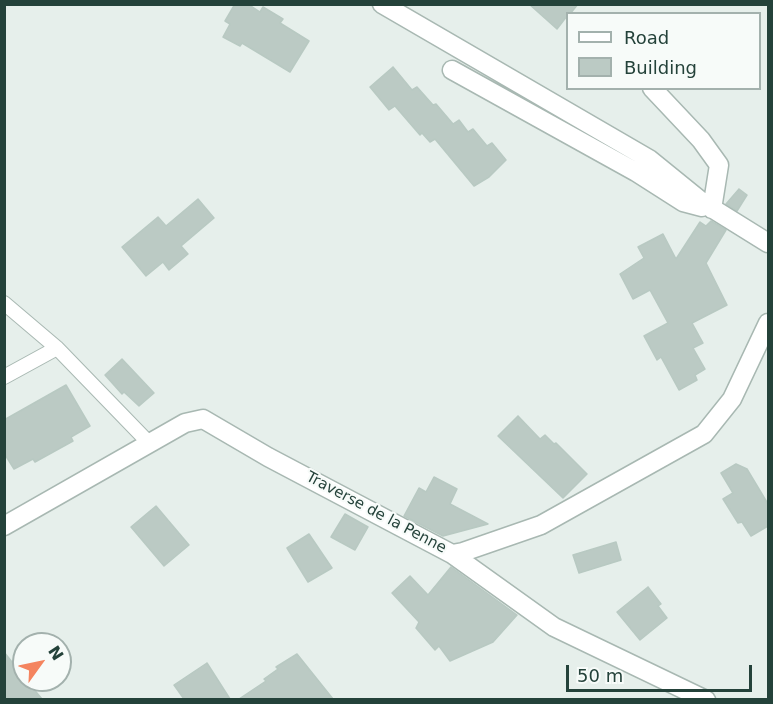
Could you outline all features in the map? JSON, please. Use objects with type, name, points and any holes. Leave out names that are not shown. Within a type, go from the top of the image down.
[{"type":"street","points":[[382,4],[649,159],[712,209],[768,243]]},
{"type":"street","points":[[452,70],[636,172],[683,202],[712,209]]},
{"type":"street","points":[[654,90],[701,140],[719,165],[712,209]]},
{"type":"street","name":"Traverse de la Penne","points":[[4,526],[185,423],[203,419],[452,554],[463,552],[541,525],[704,434],[732,399],[768,323]]},
{"type":"street","points":[[452,554],[554,627],[706,699]]},
{"type":"lane","points":[[4,303],[57,348],[149,443]]},
{"type":"lane","points":[[4,376],[57,348]]},
{"type":"building","points":[[235,4],[248,4],[260,12],[263,7],[283,19],[280,23],[309,41],[290,72],[242,43],[240,46],[223,37],[230,24],[225,21]]},
{"type":"building","points":[[529,4],[578,4],[572,12],[566,12],[566,17],[557,29]]},
{"type":"building","points":[[393,67],[412,90],[417,87],[453,124],[459,120],[468,132],[473,129],[487,146],[492,143],[506,160],[489,177],[474,186],[435,139],[430,142],[422,133],[420,135],[395,106],[389,110],[370,87]]},
{"type":"building","points":[[739,189],[747,195],[737,211],[726,204]]},
{"type":"building","points":[[198,199],[214,218],[181,246],[188,254],[169,270],[163,262],[146,276],[122,247],[158,217],[166,226]]},
{"type":"building","points":[[711,221],[726,230],[706,263],[727,305],[692,323],[703,343],[693,348],[705,369],[695,375],[697,380],[679,390],[661,357],[657,360],[644,336],[668,323],[650,290],[633,299],[620,274],[644,258],[638,247],[663,234],[676,259],[700,222],[706,226]]},
{"type":"building","points":[[122,359],[154,393],[139,406],[124,392],[122,394],[105,375]]},
{"type":"building","points":[[66,385],[90,426],[71,437],[73,441],[35,462],[33,459],[14,469],[4,453],[4,420]]},
{"type":"building","points":[[518,416],[540,439],[545,435],[554,444],[556,443],[587,474],[563,498],[498,436]]},
{"type":"building","points":[[736,464],[747,469],[768,504],[768,526],[751,536],[742,522],[738,523],[723,499],[733,493],[721,473]]},
{"type":"building","points":[[434,477],[457,489],[450,504],[488,524],[443,536],[404,516],[419,488],[426,492]]},
{"type":"building","points":[[156,506],[189,545],[164,566],[131,527]]},
{"type":"building","points":[[345,514],[368,527],[355,550],[331,537]]},
{"type":"building","points":[[309,534],[332,568],[308,582],[287,548]]},
{"type":"building","points":[[616,542],[621,560],[579,573],[573,555]]},
{"type":"building","points":[[451,567],[517,615],[493,642],[450,661],[439,646],[435,650],[416,628],[419,622],[392,593],[410,576],[428,595]]},
{"type":"building","points":[[648,587],[661,604],[658,606],[667,618],[640,640],[617,612]]},
{"type":"building","points":[[4,652],[12,662],[12,692],[36,692],[42,699],[4,699]]},
{"type":"building","points":[[297,654],[333,699],[239,699],[266,681],[264,679],[278,669],[276,667]]},
{"type":"building","points":[[207,663],[230,699],[184,699],[174,685]]}]
